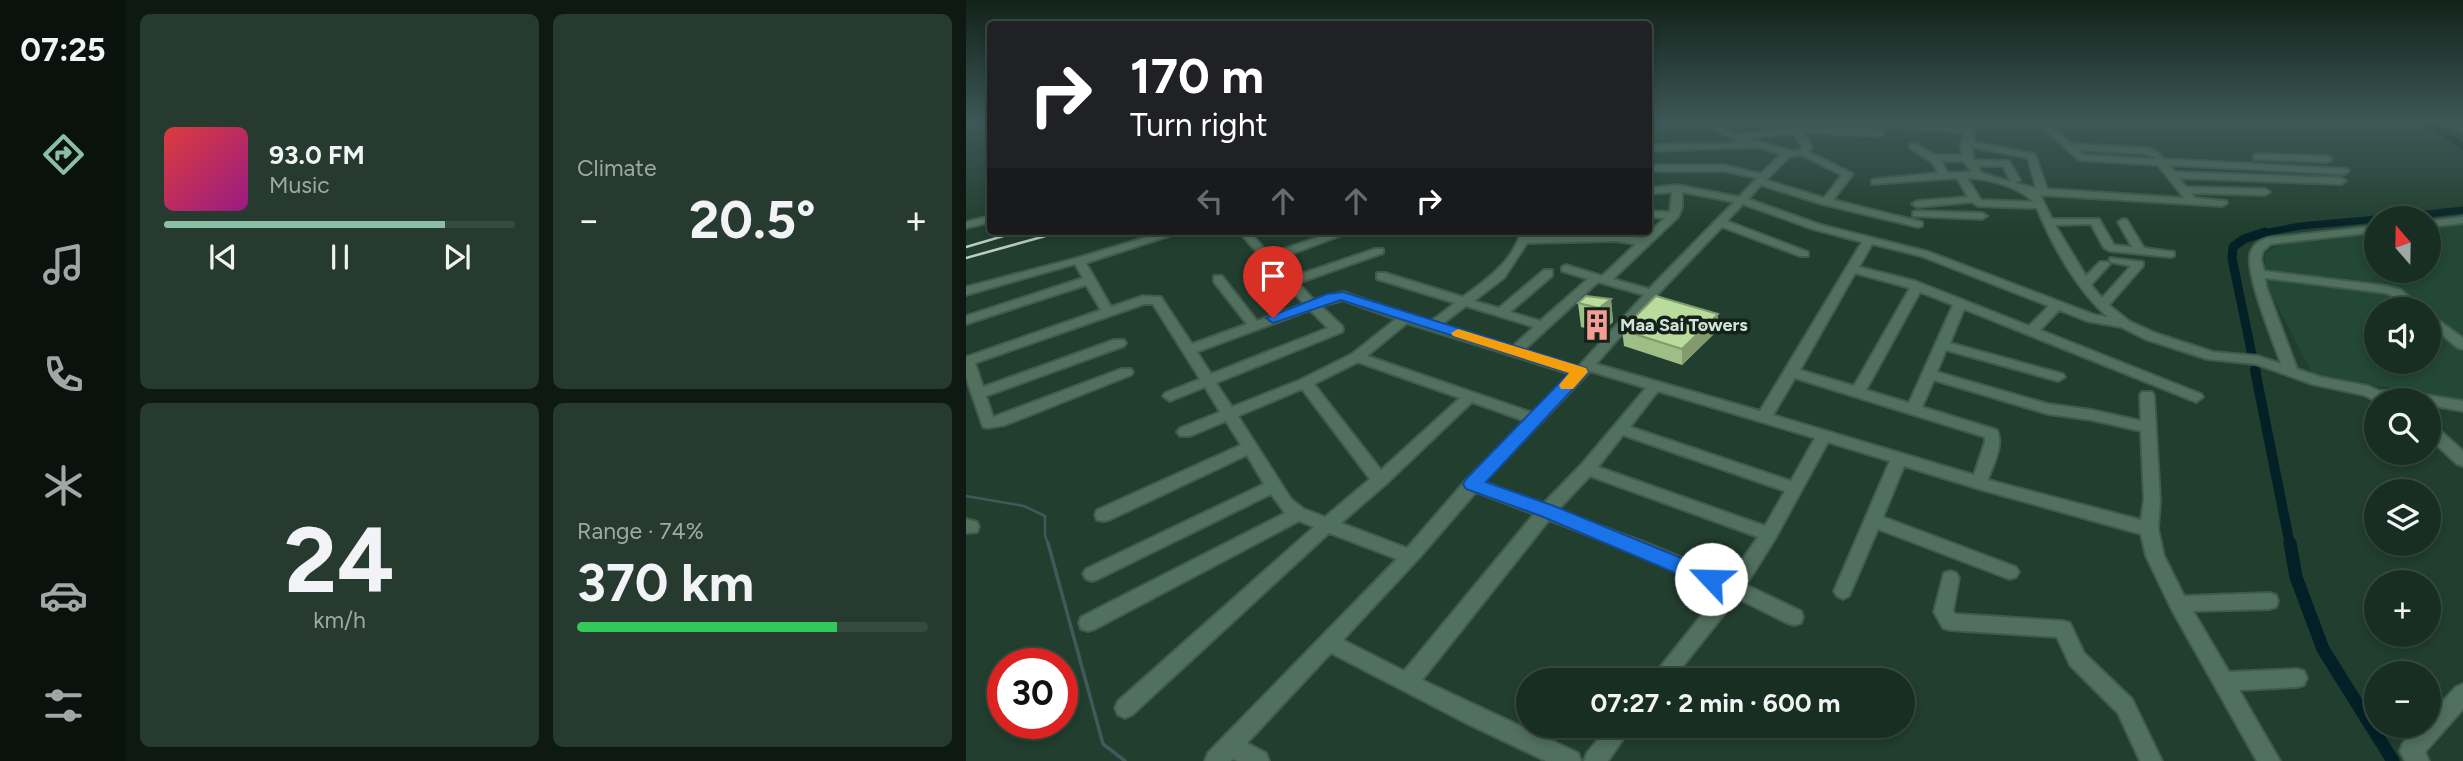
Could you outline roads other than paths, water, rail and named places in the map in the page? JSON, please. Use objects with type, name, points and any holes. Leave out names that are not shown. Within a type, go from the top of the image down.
[{"type":"street","points":[[1224,754],[1409,556],[1472,484],[1781,159]]},
{"type":"street","points":[[1809,159],[1847,174],[1825,202]]},
{"type":"street","points":[[1934,159],[1945,176]]},
{"type":"street","points":[[1942,159],[2006,163],[2015,180]]},
{"type":"street","points":[[2032,159],[2037,196],[2048,222],[2085,284],[2102,305],[2124,324]]},
{"type":"street","points":[[2090,159],[2268,167],[2343,176],[2278,179],[2172,175]]},
{"type":"street","points":[[2159,159],[2193,202]]},
{"type":"street","points":[[2258,159],[2278,179]]},
{"type":"street","points":[[2310,159],[2327,159]]},
{"type":"street","points":[[1967,160],[1979,175]]},
{"type":"street","points":[[1652,168],[1724,168],[1825,202],[1982,216]]},
{"type":"street","points":[[1961,175],[1965,186],[1980,203],[2037,196]]},
{"type":"street","points":[[1876,182],[1979,175],[2037,196],[2088,207],[2222,203]]},
{"type":"street","points":[[1516,350],[1674,215],[1677,207],[1674,188]]},
{"type":"street","points":[[1652,189],[1674,188],[1741,200],[1868,241],[1925,254],[2092,318],[2124,324],[2150,336],[2212,356],[2258,359],[2317,381],[2364,393]]},
{"type":"street","points":[[2184,190],[2265,192]]},
{"type":"street","points":[[1917,210],[1976,199]]},
{"type":"street","points":[[2048,222],[2088,207]]},
{"type":"street","points":[[2088,207],[2109,248],[2171,254]]},
{"type":"street","points":[[1917,210],[1925,254]]},
{"type":"street","points":[[1652,214],[1674,215]]},
{"type":"street","points":[[966,225],[987,220]]},
{"type":"street","points":[[2441,223],[2463,220]]},
{"type":"street","points":[[2123,222],[2140,251]]},
{"type":"street","points":[[1721,223],[1804,254]]},
{"type":"street","points":[[2291,371],[2260,286],[2256,251],[2268,241],[2364,230]]},
{"type":"street","points":[[966,291],[1166,235]]},
{"type":"street","points":[[1170,396],[1337,329],[1247,235]]},
{"type":"street","points":[[1267,259],[1336,235]]},
{"type":"street","points":[[1432,326],[1500,275],[1525,236],[1615,238],[1645,242]]},
{"type":"street","points":[[1764,417],[1868,241]]},
{"type":"street","points":[[1290,282],[1378,251]]},
{"type":"street","points":[[1080,261],[1108,312]]},
{"type":"street","points":[[2085,284],[2109,262],[2139,264],[2102,305]]},
{"type":"street","points":[[1566,269],[1653,293]]},
{"type":"street","points":[[1852,269],[1917,287],[2196,397]]},
{"type":"street","points":[[1501,313],[1548,273]]},
{"type":"street","points":[[2259,274],[2387,290],[2402,297]]},
{"type":"street","points":[[1381,276],[1543,326]]},
{"type":"street","points":[[1218,279],[1254,325]]},
{"type":"street","points":[[966,320],[1090,280]]},
{"type":"street","points":[[1858,392],[1917,287]]},
{"type":"street","points":[[1189,350],[1312,304],[1343,296],[1432,326],[1655,386],[1979,483],[2149,529]]},
{"type":"street","points":[[1126,372],[993,423],[986,421],[967,362],[1143,300],[1157,300],[1285,503],[1298,514],[1409,556]]},
{"type":"street","points":[[1914,409],[1960,304]]},
{"type":"street","points":[[2031,332],[2057,305]]},
{"type":"street","points":[[1185,432],[1305,383],[1357,357],[1372,342],[1405,318]]},
{"type":"street","points":[[2441,328],[2463,345]]},
{"type":"street","points":[[978,394],[1119,343]]},
{"type":"street","points":[[1942,345],[2058,377]]},
{"type":"street","points":[[1357,357],[1536,419]]},
{"type":"street","points":[[1792,372],[1992,434],[1993,442],[1979,483]]},
{"type":"street","points":[[1929,374],[2048,409],[2092,415],[2148,428]]},
{"type":"street","points":[[1305,383],[1380,480]]},
{"type":"street","points":[[1408,682],[1547,511],[1587,469],[1655,386]]},
{"type":"street","points":[[2147,395],[2152,500],[2149,529],[2155,556],[2179,604],[2269,761]]},
{"type":"street","points":[[1125,708],[1469,397]]},
{"type":"street","points":[[2441,402],[2463,405]]},
{"type":"street","points":[[1620,429],[1796,488]]},
{"type":"street","points":[[1669,668],[1734,588],[1769,534],[1824,436]]},
{"type":"street","points":[[2441,440],[2463,460]]},
{"type":"street","points":[[1102,515],[1251,447]]},
{"type":"street","points":[[1843,591],[1899,458]]},
{"type":"street","points":[[1587,469],[1769,534]]},
{"type":"street","points":[[1472,484],[1547,511],[1734,588],[1794,617]]},
{"type":"street","points":[[1092,574],[1274,486]]},
{"type":"street","points":[[1088,623],[1298,514]]},
{"type":"street","points":[[1873,520],[2010,572]]},
{"type":"street","points":[[1950,578],[1943,612],[1950,622],[2063,629],[2077,659],[2125,706],[2151,761]]},
{"type":"street","points":[[2179,604],[2269,601]]},
{"type":"street","points":[[1327,642],[1570,761]]},
{"type":"street","points":[[2223,681],[2297,678]]},
{"type":"street","points":[[2418,761],[2412,751],[2463,694]]},
{"type":"street","points":[[1595,761],[1613,738]]},
{"type":"street","points":[[1224,754],[1258,761]]},
{"type":"waterway","points":[[2441,212],[2463,210]]},
{"type":"waterway","points":[[2260,234],[2300,226],[2364,220]]},
{"type":"waterway","points":[[2260,234],[2265,232]]},
{"type":"waterway","points":[[2252,355],[2232,258],[2233,247],[2244,239],[2260,234]]},
{"type":"waterway","points":[[2255,370],[2290,545]]},
{"type":"waterway","points":[[966,496],[1024,506],[1045,516],[1048,545]]},
{"type":"waterway","points":[[1048,543],[1103,744],[1125,761]]},
{"type":"waterway","points":[[2290,543],[2296,577],[2323,649],[2393,761]]},
{"type":"railway","points":[[966,247],[1007,235]]},
{"type":"railway","points":[[966,258],[1049,235]]},
{"type":"place","name":"Maa Sai Towers","points":[[1597,325]]}]
